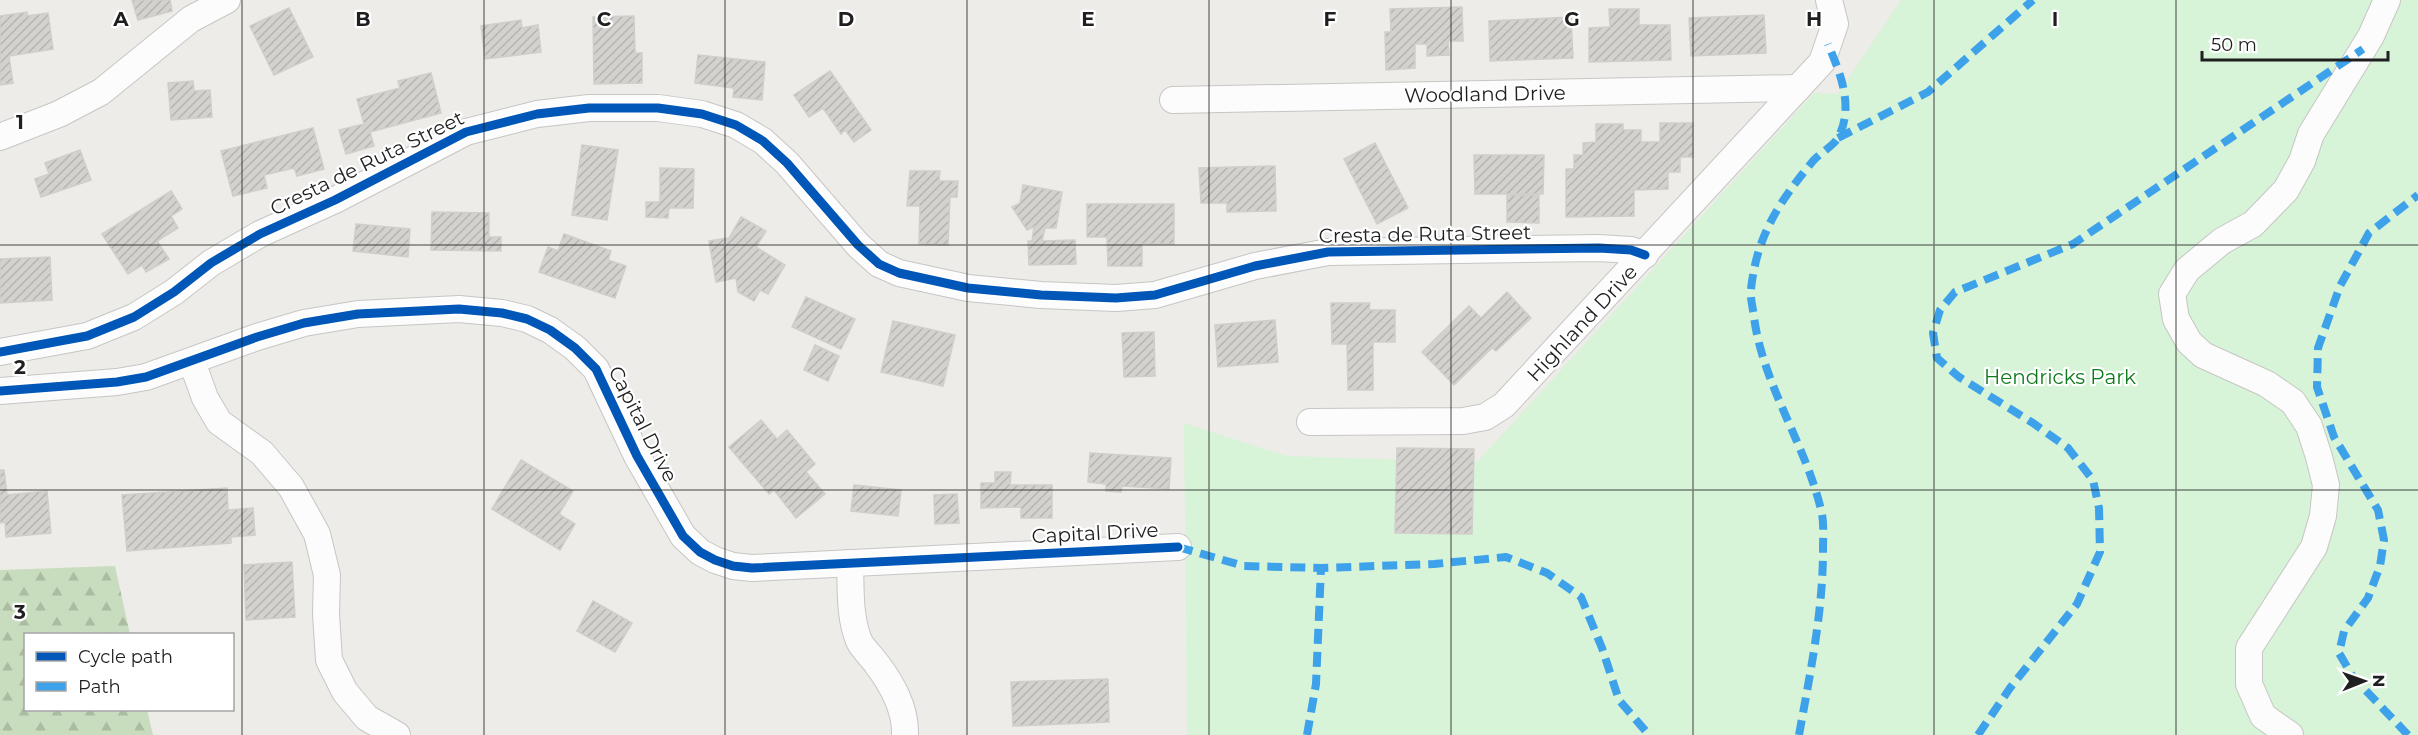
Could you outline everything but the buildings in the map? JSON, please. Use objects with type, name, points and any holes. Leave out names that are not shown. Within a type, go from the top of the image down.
[{"type":"street","points":[[0,137],[59,114],[101,92],[191,19],[227,0]]},
{"type":"street","name":"Highland Drive","points":[[1310,422],[1463,421],[1485,417],[1504,405],[1822,62],[1835,24],[1829,0]]},
{"type":"street","points":[[2290,735],[2263,716],[2249,684],[2249,648],[2314,547],[2323,516],[2326,485],[2319,457],[2309,426],[2293,402],[2267,384],[2204,356],[2189,342],[2176,319],[2172,294],[2187,270],[2222,241],[2253,224],[2286,190],[2302,161],[2311,134],[2372,36],[2387,0]]},
{"type":"street","name":"Woodland Drive","points":[[1173,99],[1798,88]]},
{"type":"street","name":"Cresta de Ruta Street","points":[[0,352],[87,336],[134,317],[174,292],[211,263],[260,234],[335,200],[466,132],[537,114],[589,108],[658,108],[702,114],[736,125],[763,141],[787,163],[858,245],[879,264],[899,273],[968,288],[1041,296],[1116,298],[1155,295],[1255,266],[1328,252],[1599,248],[1630,250],[1645,255]]},
{"type":"street","name":"Capital Drive","points":[[0,391],[117,382],[146,377],[257,337],[295,326],[357,314],[459,309],[502,313],[527,319],[549,330],[575,348],[596,369],[637,456],[683,536],[700,552],[733,566],[752,568],[1178,547]]},
{"type":"street","points":[[192,362],[205,398],[219,422],[262,453],[291,487],[317,534],[327,575],[326,614],[329,660],[345,692],[367,718],[397,735]]},
{"type":"street","points":[[850,563],[852,621],[861,644],[890,682],[906,725],[905,735]]},
{"type":"green space","name":"Hendricks Park","points":[[1901,0],[2418,0],[2418,735],[1187,735],[1184,423],[1287,456],[1477,462],[1814,93],[1838,94]]},
{"type":"green space","points":[[115,566],[130,633],[24,633],[24,711],[147,711],[153,735],[0,735],[0,570]]},
{"type":"marked path","points":[[1838,138],[1928,92],[2033,0]]},
{"type":"marked path","points":[[1799,735],[1818,620],[1823,518],[1806,464],[1766,367],[1759,342],[1751,292],[1758,252],[1771,220],[1813,161],[1837,140],[1843,124],[1844,89],[1828,44]]},
{"type":"marked path","points":[[1978,735],[2010,688],[2077,604],[2100,552],[2099,508],[2093,480],[2068,448],[2033,423],[1959,377],[1937,358],[1933,333],[1940,310],[1955,292],[2073,244],[2363,49]]},
{"type":"marked path","points":[[2408,735],[2353,677],[2339,653],[2344,631],[2368,598],[2380,566],[2384,540],[2378,510],[2334,437],[2317,387],[2318,348],[2340,286],[2369,233],[2418,195]]},
{"type":"marked path","points":[[1178,547],[1244,566],[1321,568],[1434,564],[1506,557],[1547,573],[1581,597],[1602,648],[1619,700],[1649,735]]},
{"type":"marked path","points":[[1307,735],[1316,684],[1321,568]]},
{"type":"cycle path","points":[[0,352],[87,336],[134,317],[174,292],[211,263],[260,234],[335,200],[466,132],[537,114],[589,108],[658,108],[702,114],[736,125],[763,141],[787,163],[858,245],[879,264],[899,273],[968,288],[1041,295],[1116,298],[1155,295],[1255,266],[1328,252],[1599,248],[1631,250],[1645,255]]},
{"type":"cycle path","points":[[0,391],[117,382],[146,377],[257,337],[304,323],[358,314],[459,309],[502,313],[527,319],[550,330],[575,348],[596,369],[637,456],[683,536],[700,552],[715,560],[733,566],[752,568],[1178,547]]}]
